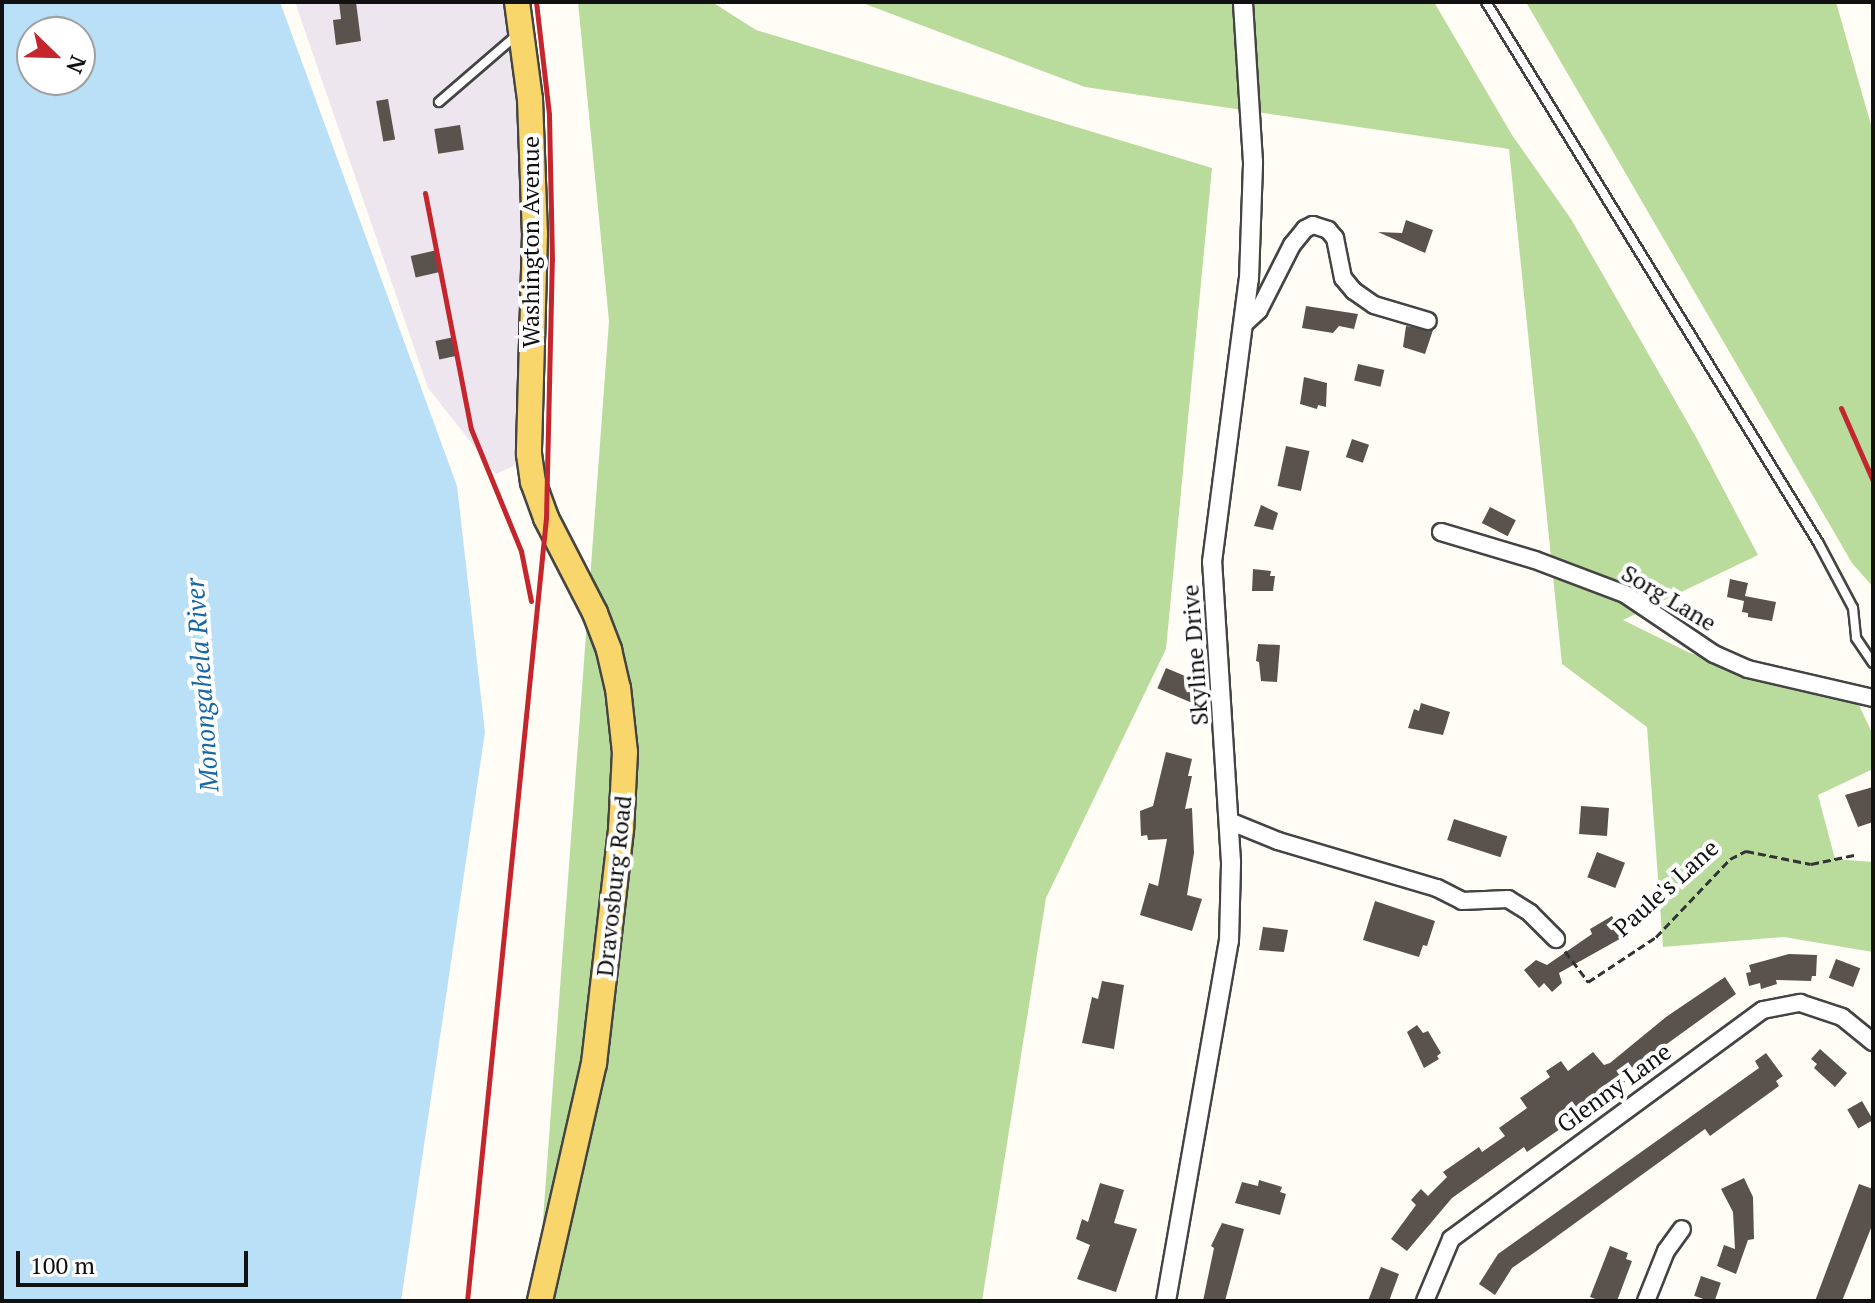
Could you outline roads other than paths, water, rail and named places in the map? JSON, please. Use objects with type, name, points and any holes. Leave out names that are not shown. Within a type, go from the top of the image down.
[{"type":"main road","name":"Washington Avenue","points":[[517,2],[530,99],[535,234],[529,454],[533,482]]},
{"type":"main road","name":"Dravosburg Road","points":[[533,482],[546,518],[595,613],[609,650],[618,688],[625,752],[621,830],[594,1063],[540,1301]]},
{"type":"street","name":"Skyline Drive","points":[[1166,1301],[1229,941],[1229,821],[1212,562],[1249,279],[1253,162],[1243,2]]},
{"type":"street","points":[[1242,326],[1259,310],[1292,245],[1305,229],[1313,225],[1328,230],[1335,238],[1343,278],[1354,291],[1374,305],[1428,321]]},
{"type":"street","name":"Sorg Lane","points":[[1441,532],[1535,560],[1625,594],[1714,654],[1748,669],[1873,698]]},
{"type":"street","points":[[1229,821],[1278,841],[1437,888],[1462,901],[1508,899],[1530,913],[1556,939]]},
{"type":"street","name":"Glenny Lane","points":[[1425,1301],[1451,1239],[1763,1010],[1800,1003],[1842,1017],[1873,1042]]},
{"type":"street","points":[[1646,1301],[1666,1251],[1682,1229]]},
{"type":"lane","points":[[1486,2],[1819,544],[1853,608],[1856,638],[1873,663]]},
{"type":"lane","points":[[439,102],[522,31]]},
{"type":"water","name":"Monongahela River","points":[[2,2],[280,2],[457,486],[485,732],[401,1301],[2,1301]]},
{"type":"railway","points":[[467,1301],[546,518],[552,260],[549,114],[536,2]]},
{"type":"railway","points":[[425,193],[471,429],[521,551],[531,601]]},
{"type":"railway","points":[[1841,408],[1873,481]]}]
